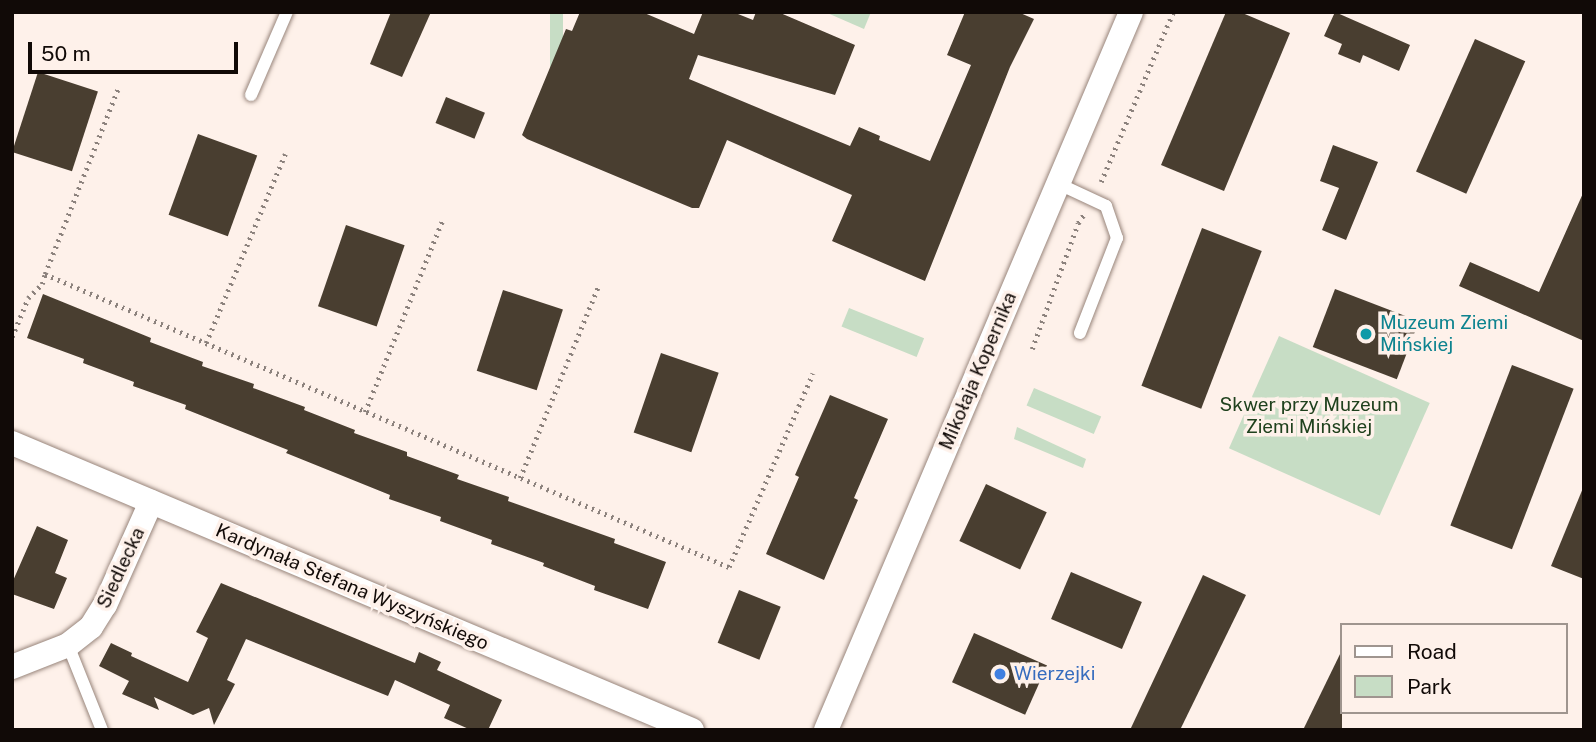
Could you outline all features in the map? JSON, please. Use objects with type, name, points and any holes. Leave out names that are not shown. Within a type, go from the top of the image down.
[{"type":"street","name":"Mikołaja Kopernika","points":[[826,730],[1131,12]]},
{"type":"street","name":"Kardynała Stefana Wyszyńskiego","points":[[12,443],[692,730]]},
{"type":"street","name":"Siedlecka","points":[[12,667],[68,645],[91,627],[151,502]]},
{"type":"lane","points":[[251,95],[287,12]]},
{"type":"lane","points":[[1059,184],[1106,206],[1117,238],[1080,333]]},
{"type":"lane","points":[[68,645],[102,730]]},
{"type":"path","points":[[12,337],[28,298],[42,284],[119,86]]},
{"type":"path","points":[[206,343],[285,154]]},
{"type":"path","points":[[365,412],[443,219]]},
{"type":"path","points":[[45,274],[729,567],[814,373]]},
{"type":"path","points":[[520,478],[600,284]]},
{"type":"green space","points":[[550,12],[563,12],[563,107],[550,107]]},
{"type":"green space","points":[[825,12],[871,12],[864,29]]},
{"type":"green space","points":[[849,308],[924,338],[917,357],[842,327]]},
{"type":"green space","name":"Skwer przy Muzeum Ziemi Mińskiej","points":[[1279,336],[1430,403],[1380,515],[1229,448]]},
{"type":"green space","points":[[1034,388],[1101,417],[1094,434],[1027,405]]},
{"type":"green space","points":[[1017,427],[1086,459],[1083,468],[1014,439]]},
{"type":"building","points":[[391,12],[431,12],[402,77],[370,64]]},
{"type":"building","points":[[580,12],[642,12],[694,34],[703,12],[733,12],[753,20],[756,12],[778,12],[855,45],[835,95],[698,55],[689,79],[850,146],[859,127],[880,136],[879,140],[930,161],[971,65],[947,55],[965,12],[1018,12],[1034,19],[1010,67],[925,281],[832,241],[852,195],[727,140],[699,208],[692,208],[527,139],[522,135],[566,29],[572,31]]},
{"type":"building","points":[[1226,12],[1240,12],[1290,33],[1224,191],[1161,165]]},
{"type":"building","points":[[1335,12],[1410,45],[1399,71],[1363,55],[1360,63],[1338,54],[1342,44],[1324,36]]},
{"type":"building","points":[[1475,39],[1525,61],[1466,194],[1416,171]]},
{"type":"building","points":[[38,72],[98,91],[72,171],[12,152]]},
{"type":"building","points":[[446,97],[485,113],[474,139],[436,123]]},
{"type":"building","points":[[198,134],[257,156],[228,236],[169,215]]},
{"type":"building","points":[[1333,145],[1378,162],[1346,240],[1322,230],[1339,188],[1320,181]]},
{"type":"building","points":[[1584,191],[1584,341],[1459,286],[1470,262],[1539,292]]},
{"type":"building","points":[[346,225],[405,245],[377,326],[318,306]]},
{"type":"building","points":[[1202,228],[1262,251],[1201,409],[1141,386]]},
{"type":"building","name":"Muzeum Ziemi Mińskiej","points":[[1335,289],[1419,321],[1397,379],[1313,347]]},
{"type":"building","points":[[503,290],[563,309],[537,390],[477,371]]},
{"type":"building","points":[[43,294],[151,338],[150,342],[203,362],[202,366],[254,384],[253,388],[305,407],[304,410],[355,430],[354,433],[459,475],[457,479],[509,497],[508,501],[615,539],[614,543],[666,562],[648,609],[594,590],[595,586],[543,566],[544,563],[491,544],[492,540],[440,521],[441,517],[389,499],[390,495],[185,409],[186,405],[133,386],[134,382],[83,363],[84,359],[27,338]]},
{"type":"building","points":[[661,353],[719,373],[691,452],[634,432]]},
{"type":"building","points":[[1512,365],[1574,389],[1512,549],[1450,526]]},
{"type":"building","points":[[830,395],[888,419],[854,498],[858,500],[824,580],[766,554],[799,477],[795,475]]},
{"type":"building","points":[[986,484],[1047,512],[1020,569],[959,541]]},
{"type":"building","points":[[1584,488],[1584,579],[1551,566]]},
{"type":"building","points":[[37,526],[68,540],[55,573],[67,578],[54,609],[12,594],[12,583]]},
{"type":"building","points":[[1071,572],[1142,602],[1122,649],[1051,619]]},
{"type":"building","points":[[1203,575],[1246,595],[1180,730],[1130,730]]},
{"type":"building","points":[[221,583],[415,663],[419,652],[441,662],[437,670],[502,700],[488,730],[471,730],[444,718],[450,705],[395,680],[388,696],[246,639],[227,680],[235,684],[214,725],[209,708],[193,715],[154,697],[159,710],[122,694],[129,681],[99,666],[111,643],[132,653],[131,656],[188,682],[208,638],[196,632]]},
{"type":"building","points":[[739,590],[781,607],[759,660],[718,643]]},
{"type":"building","points":[[974,633],[1047,666],[1025,715],[952,682]]},
{"type":"building","points":[[1340,654],[1342,730],[1303,730]]},
{"type":"place","name":"Muzeum Ziemi Mińskiej","points":[[1366,334]]},
{"type":"place","name":"Wierzejki","points":[[1000,674]]}]
